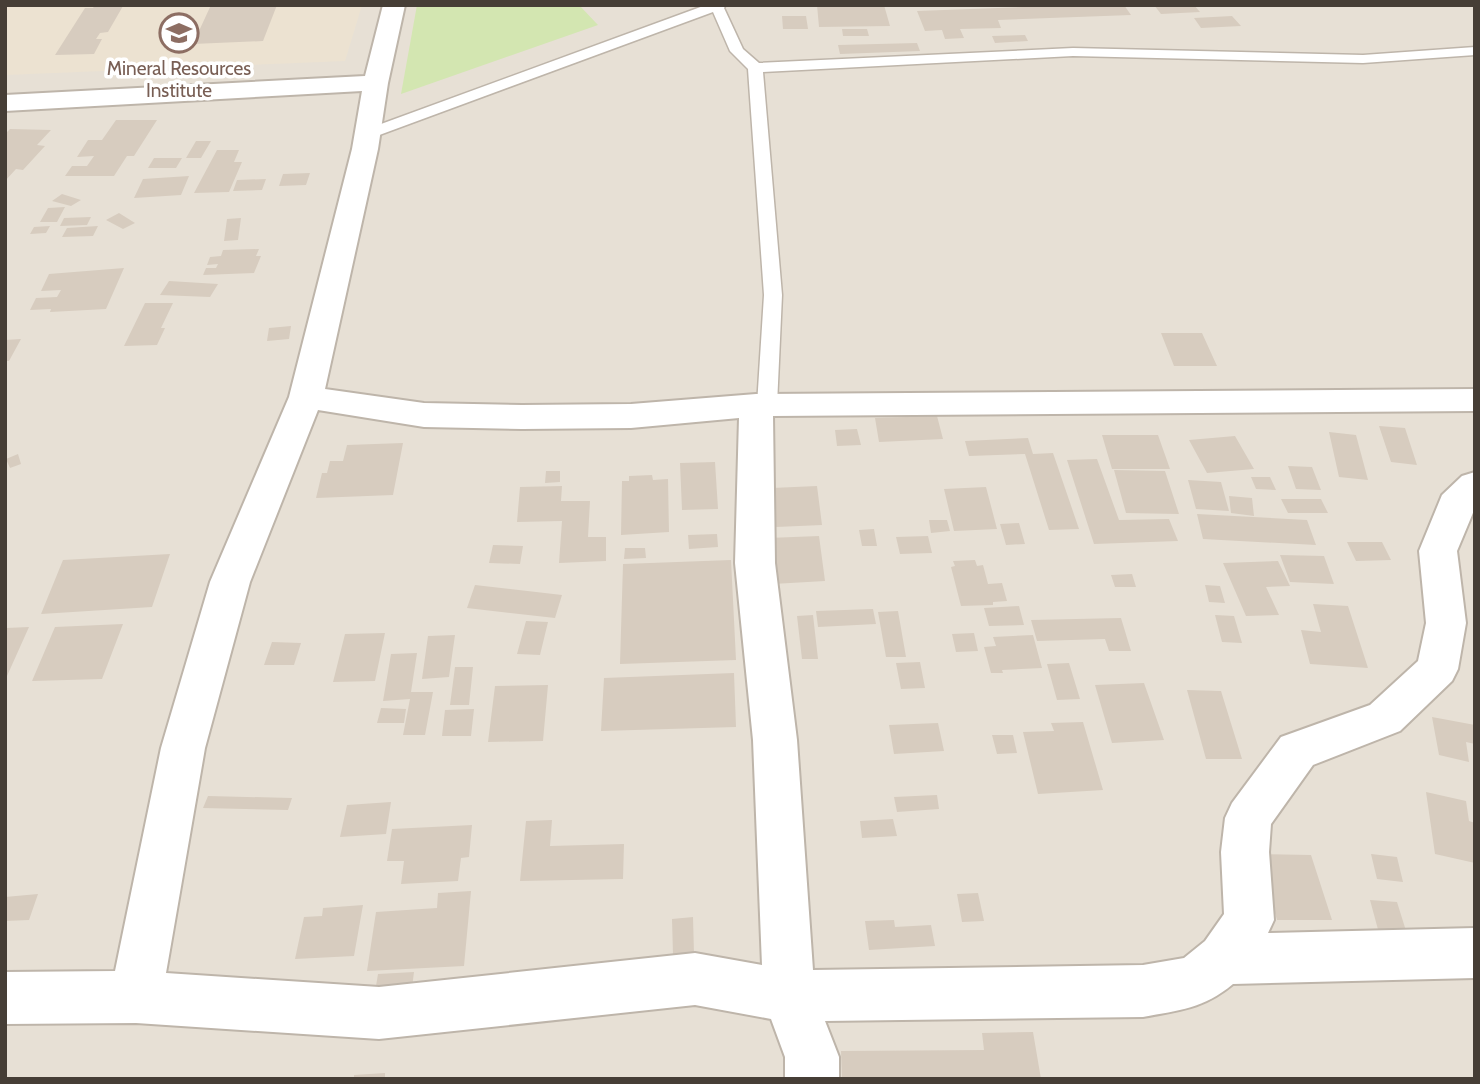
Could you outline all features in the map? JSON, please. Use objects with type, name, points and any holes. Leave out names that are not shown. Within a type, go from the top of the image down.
[{"type":"street","points":[[136,997],[155,884],[183,748],[230,582],[306,397],[368,134],[376,83],[394,5]]},
{"type":"street","points":[[5,103],[376,83]]},
{"type":"street","points":[[306,397],[424,415],[631,416],[761,405],[1475,400]]},
{"type":"street","points":[[761,405],[755,563],[775,740],[789,996],[812,1057],[812,1079]]},
{"type":"street","points":[[5,998],[136,997],[379,1013],[695,979],[789,996],[1143,991],[1195,982],[1223,959],[1249,920],[1245,852],[1248,818],[1297,751],[1385,719],[1437,669],[1446,623],[1438,551],[1455,505],[1475,485]]},
{"type":"street","points":[[1223,959],[1475,953]]},
{"type":"lane","points":[[368,134],[718,6],[737,51],[755,68],[774,295],[761,405]]},
{"type":"lane","points":[[755,68],[1073,52],[1363,59],[1475,51]]},
{"type":"shaded area","points":[[5,5],[1475,5],[1475,1079],[5,1079]]},
{"type":"shaded area","name":"Mineral Resources Institute","points":[[5,5],[362,5],[345,61],[5,75]]},
{"type":"green space","points":[[417,5],[579,5],[598,25],[401,94]]},
{"type":"building","points":[[95,5],[123,6],[108,32],[100,33],[96,39],[102,39],[94,54],[55,55],[85,8],[93,8]]},
{"type":"building","points":[[211,5],[277,5],[263,41],[193,44]]},
{"type":"building","points":[[817,5],[884,5],[890,26],[819,27]]},
{"type":"building","points":[[1124,5],[1131,15],[998,20],[1001,28],[960,29],[964,38],[945,39],[942,30],[925,31],[917,11]]},
{"type":"building","points":[[1154,5],[1194,5],[1200,12],[1161,14]]},
{"type":"building","points":[[782,16],[806,16],[808,29],[783,29]]},
{"type":"building","points":[[1232,16],[1241,26],[1201,28],[1194,18]]},
{"type":"building","points":[[842,29],[867,29],[869,36],[843,36]]},
{"type":"building","points":[[1025,35],[1028,41],[995,43],[992,36]]},
{"type":"building","points":[[917,43],[920,51],[840,54],[838,45]]},
{"type":"building","points":[[116,120],[157,120],[134,156],[127,156],[114,176],[65,176],[72,166],[87,166],[94,156],[77,157],[88,140],[102,140]]},
{"type":"building","points":[[10,129],[51,130],[37,145],[45,146],[23,170],[16,169],[5,181],[5,134]]},
{"type":"building","points":[[196,141],[211,141],[201,158],[186,158]]},
{"type":"building","points":[[217,150],[239,150],[234,162],[242,162],[229,192],[194,193]]},
{"type":"building","points":[[154,158],[182,158],[176,168],[148,168]]},
{"type":"building","points":[[310,173],[306,185],[279,186],[283,174]]},
{"type":"building","points":[[189,176],[181,195],[134,198],[143,179]]},
{"type":"building","points":[[266,179],[262,190],[233,191],[237,180]]},
{"type":"building","points":[[62,194],[81,200],[71,206],[52,201]]},
{"type":"building","points":[[65,207],[57,222],[40,222],[48,208]]},
{"type":"building","points":[[119,213],[135,223],[123,229],[106,220]]},
{"type":"building","points":[[91,217],[87,225],[60,226],[64,218]]},
{"type":"building","points":[[241,218],[238,240],[224,241],[227,219]]},
{"type":"building","points":[[50,226],[46,233],[30,234],[34,227]]},
{"type":"building","points":[[98,226],[93,236],[62,237],[67,228]]},
{"type":"building","points":[[259,249],[256,256],[261,256],[254,273],[203,275],[206,268],[216,268],[218,264],[207,265],[210,257],[221,256],[223,250]]},
{"type":"building","points":[[124,268],[106,309],[50,312],[51,309],[30,310],[36,298],[57,297],[61,290],[41,291],[49,274]]},
{"type":"building","points":[[169,281],[218,284],[210,297],[160,295]]},
{"type":"building","points":[[145,303],[173,303],[161,328],[165,328],[157,345],[124,346]]},
{"type":"building","points":[[291,326],[289,339],[267,341],[269,328]]},
{"type":"building","points":[[1161,333],[1202,333],[1217,366],[1174,366]]},
{"type":"building","points":[[21,339],[9,361],[5,361],[5,340]]},
{"type":"building","points":[[937,416],[943,439],[879,442],[875,418]]},
{"type":"building","points":[[1379,426],[1405,428],[1417,465],[1391,462]]},
{"type":"building","points":[[857,429],[861,445],[837,446],[835,430]]},
{"type":"building","points":[[1329,432],[1356,435],[1368,480],[1339,477]]},
{"type":"building","points":[[1102,435],[1158,435],[1170,469],[1112,469]]},
{"type":"building","points":[[1235,436],[1254,469],[1207,473],[1189,440]]},
{"type":"building","points":[[1028,438],[1033,454],[1053,453],[1079,529],[1049,530],[1025,454],[969,456],[965,441]]},
{"type":"building","points":[[403,443],[393,495],[316,498],[322,473],[327,473],[330,461],[343,461],[347,445]]},
{"type":"building","points":[[18,454],[21,464],[10,468],[6,459]]},
{"type":"building","points":[[1097,459],[1119,520],[1169,519],[1178,541],[1094,544],[1067,460]]},
{"type":"building","points":[[715,462],[718,509],[682,510],[680,463]]},
{"type":"building","points":[[1288,466],[1312,467],[1321,490],[1296,489]]},
{"type":"building","points":[[1114,470],[1165,471],[1179,514],[1126,513]]},
{"type":"building","points":[[546,471],[560,471],[560,482],[545,483]]},
{"type":"building","points":[[652,475],[653,480],[668,479],[669,532],[621,535],[622,481],[629,481],[629,476]]},
{"type":"building","points":[[1251,477],[1270,477],[1276,490],[1256,489]]},
{"type":"building","points":[[1188,480],[1221,482],[1229,511],[1196,509]]},
{"type":"building","points":[[562,486],[561,501],[590,501],[588,537],[606,537],[606,561],[559,563],[562,521],[517,522],[520,487]]},
{"type":"building","points":[[817,486],[822,525],[776,527],[772,488]]},
{"type":"building","points":[[986,487],[997,529],[954,531],[944,489]]},
{"type":"building","points":[[1229,496],[1252,498],[1254,516],[1231,513]]},
{"type":"building","points":[[1281,499],[1321,499],[1328,513],[1288,513]]},
{"type":"building","points":[[1197,514],[1307,520],[1316,545],[1203,539]]},
{"type":"building","points":[[929,520],[947,520],[950,531],[931,533]]},
{"type":"building","points":[[1019,523],[1025,544],[1006,545],[1000,524]]},
{"type":"building","points":[[874,529],[877,546],[862,546],[859,530]]},
{"type":"building","points":[[717,534],[718,547],[689,549],[688,535]]},
{"type":"building","points":[[819,536],[825,581],[773,584],[768,538]]},
{"type":"building","points":[[928,536],[932,553],[900,554],[896,537]]},
{"type":"building","points":[[1347,542],[1382,542],[1391,560],[1356,561]]},
{"type":"building","points":[[493,545],[523,546],[520,564],[489,563]]},
{"type":"building","points":[[625,548],[645,548],[646,558],[624,559]]},
{"type":"building","points":[[170,554],[152,607],[41,614],[63,560]]},
{"type":"building","points":[[1280,555],[1324,556],[1334,584],[1290,582]]},
{"type":"building","points":[[731,560],[736,660],[620,664],[623,564]]},
{"type":"building","points":[[975,560],[977,566],[983,565],[988,584],[1002,583],[1007,601],[993,602],[993,605],[961,606],[951,567],[955,566],[953,561]]},
{"type":"building","points":[[1278,561],[1290,586],[1266,587],[1279,615],[1246,616],[1223,563]]},
{"type":"building","points":[[1132,574],[1136,587],[1115,587],[1111,575]]},
{"type":"building","points":[[475,585],[562,595],[555,618],[467,608]]},
{"type":"building","points":[[1205,585],[1220,586],[1225,603],[1209,602]]},
{"type":"building","points":[[1313,604],[1348,606],[1368,668],[1310,664],[1301,630],[1321,632]]},
{"type":"building","points":[[1019,606],[1024,625],[989,626],[984,608]]},
{"type":"building","points":[[873,609],[876,624],[818,627],[816,611]]},
{"type":"building","points":[[898,611],[906,657],[886,657],[878,612]]},
{"type":"building","points":[[813,615],[818,659],[802,659],[797,616]]},
{"type":"building","points":[[1215,615],[1234,616],[1242,643],[1222,642]]},
{"type":"building","points":[[1121,618],[1131,651],[1109,651],[1105,639],[1037,641],[1031,620]]},
{"type":"building","points":[[526,621],[548,622],[540,655],[517,654]]},
{"type":"building","points":[[123,624],[102,679],[32,681],[55,627]]},
{"type":"building","points":[[29,627],[7,676],[5,677],[6,628]]},
{"type":"building","points":[[385,633],[375,681],[333,682],[345,634]]},
{"type":"building","points":[[974,633],[978,651],[956,652],[952,634]]},
{"type":"building","points":[[455,635],[449,677],[422,679],[428,636]]},
{"type":"building","points":[[1033,635],[1042,668],[991,673],[984,647],[996,646],[993,637]]},
{"type":"building","points":[[272,642],[301,643],[294,665],[264,665]]},
{"type":"building","points":[[417,653],[411,692],[433,692],[425,735],[403,735],[410,699],[383,701],[391,654]]},
{"type":"building","points":[[920,662],[925,688],[901,689],[896,663]]},
{"type":"building","points":[[1069,663],[1080,699],[1057,700],[1047,664]]},
{"type":"building","points":[[455,667],[473,667],[469,705],[450,705]]},
{"type":"building","points":[[734,673],[736,727],[601,731],[604,678]]},
{"type":"building","points":[[1144,683],[1164,740],[1112,743],[1095,685]]},
{"type":"building","points":[[548,685],[543,741],[488,742],[495,686]]},
{"type":"building","points":[[1187,690],[1221,691],[1242,759],[1206,759]]},
{"type":"building","points":[[381,708],[406,709],[404,723],[377,723]]},
{"type":"building","points":[[474,709],[471,736],[442,736],[445,710]]},
{"type":"building","points":[[1432,717],[1475,725],[1475,744],[1466,742],[1469,762],[1439,755]]},
{"type":"building","points":[[1083,722],[1103,790],[1038,794],[1023,732],[1054,731],[1051,723]]},
{"type":"building","points":[[938,723],[944,751],[894,754],[889,725]]},
{"type":"building","points":[[992,735],[1013,735],[1017,753],[997,754]]},
{"type":"building","points":[[1426,792],[1466,801],[1469,821],[1475,823],[1475,863],[1435,854]]},
{"type":"building","points":[[937,795],[939,809],[897,812],[894,797]]},
{"type":"building","points":[[208,796],[292,798],[288,810],[203,808]]},
{"type":"building","points":[[391,802],[386,834],[340,837],[347,805]]},
{"type":"building","points":[[893,819],[897,836],[862,838],[860,821]]},
{"type":"building","points":[[552,820],[550,846],[624,844],[623,879],[520,881],[526,821]]},
{"type":"building","points":[[472,825],[469,857],[461,858],[458,881],[401,884],[404,861],[387,861],[392,829]]},
{"type":"building","points":[[1258,854],[1311,855],[1332,920],[1277,920]]},
{"type":"building","points":[[1371,854],[1397,857],[1403,882],[1377,879]]},
{"type":"building","points":[[471,891],[464,966],[367,971],[376,912],[437,908],[438,893]]},
{"type":"building","points":[[978,893],[984,921],[962,922],[957,894]]},
{"type":"building","points":[[38,894],[29,920],[5,921],[5,897]]},
{"type":"building","points":[[1370,900],[1397,902],[1412,950],[1383,948]]},
{"type":"building","points":[[363,905],[354,956],[295,959],[304,917],[322,916],[323,908]]},
{"type":"building","points":[[693,917],[694,954],[673,955],[672,919]]},
{"type":"building","points":[[894,920],[895,927],[931,925],[935,946],[869,950],[865,921]]},
{"type":"building","points":[[414,972],[411,996],[374,998],[378,974]]},
{"type":"building","points":[[1033,1032],[1041,1079],[842,1079],[841,1051],[984,1050],[982,1033]]},
{"type":"building","points":[[385,1073],[385,1079],[354,1079],[354,1075]]},
{"type":"place","name":"Mineral Resources Institute","points":[[179,33]]}]
